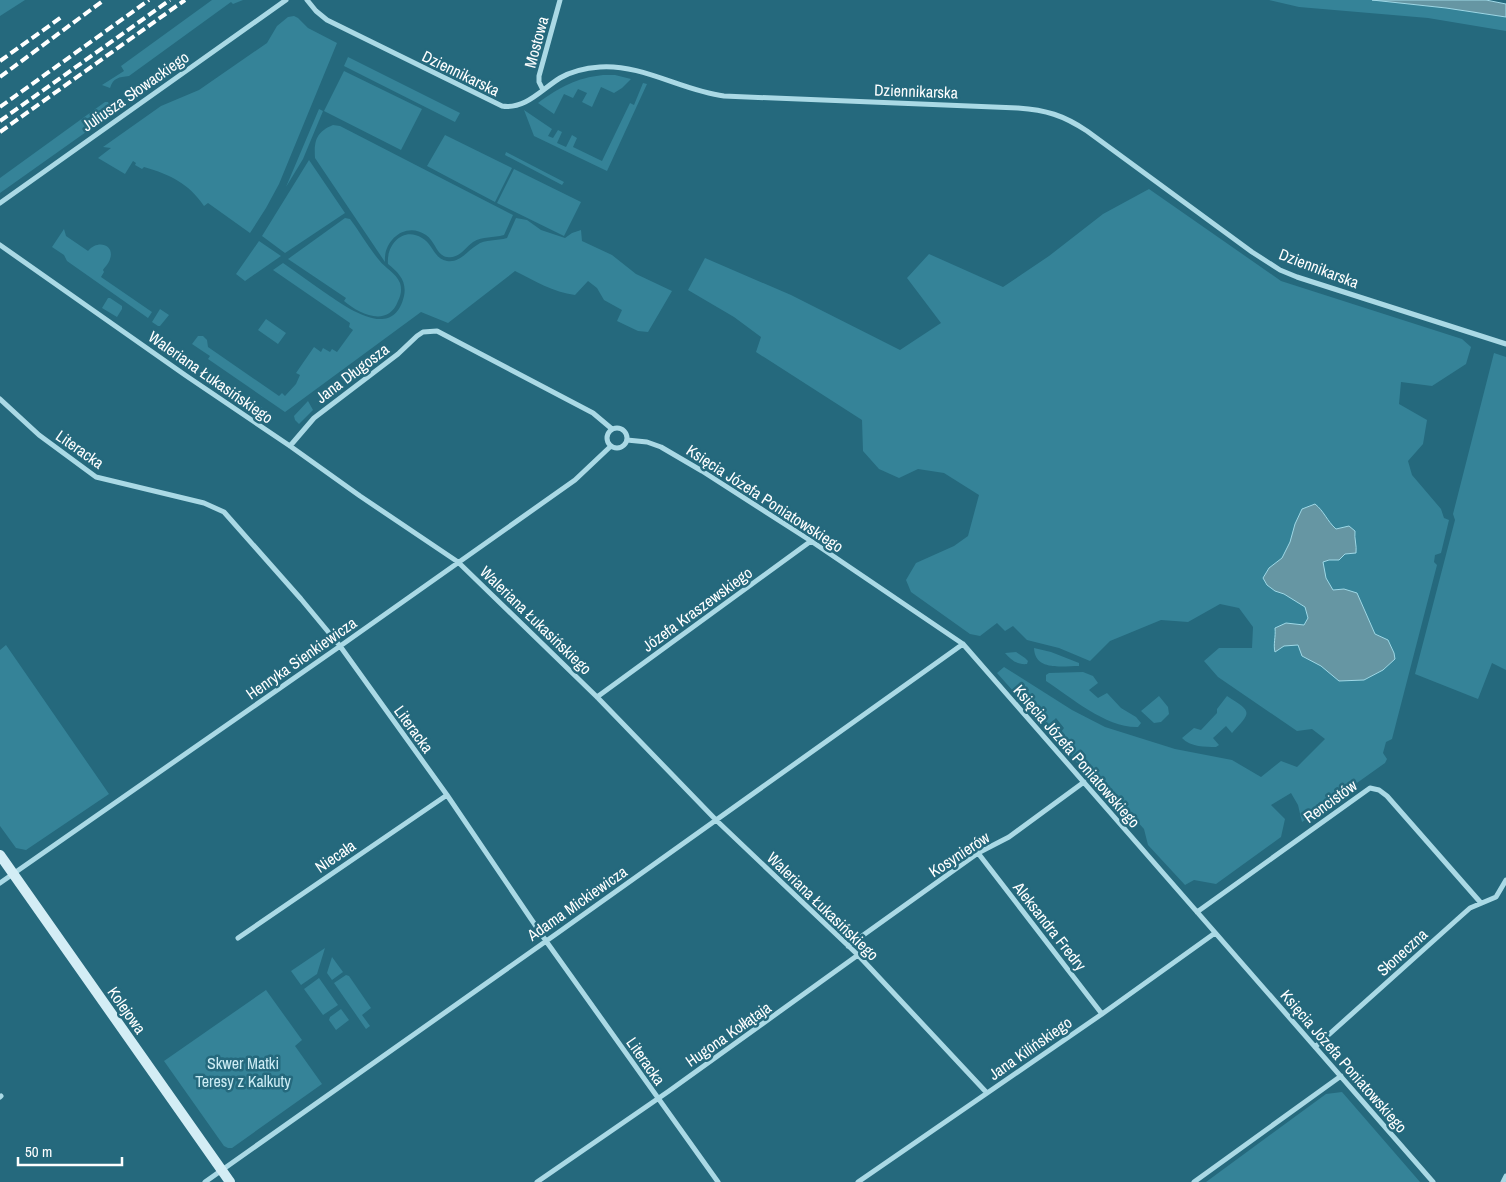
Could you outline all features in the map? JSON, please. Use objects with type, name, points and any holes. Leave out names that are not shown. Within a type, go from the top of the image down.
[{"type":"street","name":"Juliusza Słowackiego","points":[[0,203],[286,0]]},
{"type":"street","name":"Dziennikarska","points":[[307,0],[326,20],[498,105],[507,107],[517,106],[529,100],[560,78],[576,71],[610,66],[632,70],[724,96],[1018,108],[1050,112],[1069,120],[1087,131],[1252,252],[1280,270],[1506,344]]},
{"type":"street","name":"Mostowa","points":[[543,90],[539,82],[539,76],[560,0]]},
{"type":"street","name":"Waleriana Łukasińskiego","points":[[0,245],[185,375],[458,562],[597,697],[716,820],[858,956],[987,1093]]},
{"type":"street","name":"Jana Długosza","points":[[290,446],[314,418],[398,354],[417,336],[423,332],[437,331],[593,413],[612,429]]},
{"type":"street","name":"Literacka","points":[[0,399],[39,435],[96,477],[204,503],[224,512],[340,646],[446,795],[546,941],[718,1182]]},
{"type":"street","points":[[618,428],[626,433],[628,440],[621,448],[614,448],[607,437],[612,429],[618,428]]},
{"type":"street","name":"Księcia Józefa Poniatowskiego","points":[[628,440],[647,442],[671,452],[811,541],[962,644],[1433,1182]]},
{"type":"street","name":"Henryka Sienkiewicza","points":[[0,883],[575,480],[611,446]]},
{"type":"street","name":"Józefa Kraszewskiego","points":[[597,697],[811,541]]},
{"type":"street","name":"Adama Mickiewicza","points":[[205,1182],[962,644]]},
{"type":"street","name":"Kosynierów","points":[[848,946],[978,853],[1009,837],[1084,782]]},
{"type":"street","name":"Rencistów","points":[[1197,912],[1370,788],[1379,790],[1388,796],[1481,903]]},
{"type":"street","name":"Niecała","points":[[238,938],[446,795]]},
{"type":"street","name":"Aleksandra Fredry","points":[[978,853],[1102,1014]]},
{"type":"street","name":"Kolejowa","points":[[0,855],[230,1182]]},
{"type":"street","name":"Słoneczna","points":[[1315,1047],[1470,908],[1496,897],[1506,880]]},
{"type":"street","name":"Jana Kilińskiego","points":[[858,1182],[1216,933]]},
{"type":"street","name":"Hugona Kołłątaja","points":[[536,1182],[658,1099],[858,956]]},
{"type":"street","points":[[1194,1182],[1340,1076]]},
{"type":"street","points":[[1503,1182],[1506,1176]]},
{"type":"green space","points":[[0,0],[25,0],[0,16]]},
{"type":"green space","points":[[212,0],[243,0],[233,4],[231,2],[129,76],[115,80],[110,88],[102,85],[124,71],[121,66]]},
{"type":"green space","points":[[1269,0],[1372,0],[1446,8],[1506,17],[1506,31],[1428,18],[1299,7]]},
{"type":"green space","points":[[294,16],[308,28],[337,43],[279,184],[250,233],[208,203],[204,206],[192,191],[163,173],[144,167],[142,169],[135,165],[136,163],[133,161],[125,174],[98,158],[111,148],[103,147],[161,106],[199,90],[267,43],[277,26],[288,17]]},
{"type":"green space","points":[[348,57],[460,113],[455,122],[344,66]]},
{"type":"green space","points":[[344,71],[422,109],[401,150],[324,111]]},
{"type":"green space","points":[[615,75],[631,79],[614,93],[601,87],[592,107],[582,102],[587,93],[578,89],[573,98],[564,94],[554,114],[538,103],[569,84],[585,78]]},
{"type":"green space","points":[[643,83],[647,84],[607,171],[534,136],[524,110],[552,129],[548,136],[553,138],[558,130],[562,132],[557,143],[566,147],[572,135],[577,138],[573,147],[602,161],[630,103],[634,105]]},
{"type":"green space","points":[[105,102],[108,102],[112,111],[110,115],[0,193],[0,178]]},
{"type":"green space","points":[[319,109],[323,111],[303,159],[286,187]]},
{"type":"green space","points":[[333,125],[340,126],[513,215],[504,235],[477,240],[458,255],[447,257],[438,251],[426,235],[411,230],[397,235],[392,240],[385,254],[385,262],[315,158],[317,138],[323,131]]},
{"type":"green space","points":[[445,135],[512,168],[495,202],[427,166]]},
{"type":"green space","points":[[506,152],[564,182],[562,185],[505,155]]},
{"type":"green space","points":[[309,160],[345,213],[285,253],[262,236]]},
{"type":"green space","points":[[514,169],[581,202],[564,236],[497,203]]},
{"type":"green space","points":[[1149,189],[1281,281],[1462,339],[1471,347],[1466,364],[1432,386],[1401,382],[1399,404],[1427,420],[1423,444],[1408,461],[1412,475],[1441,509],[1444,518],[1449,520],[1441,553],[1435,555],[1434,562],[1437,565],[1392,739],[1386,742],[1383,753],[1387,759],[1385,763],[1302,822],[1298,805],[1291,793],[1271,805],[1285,819],[1281,837],[1216,884],[1194,880],[1185,885],[1148,845],[1144,829],[1107,788],[1102,791],[1056,739],[1064,728],[1056,718],[1046,728],[997,673],[1004,667],[1072,710],[1105,727],[1175,749],[1232,760],[1261,777],[1281,761],[1297,767],[1325,739],[1312,729],[1297,731],[1218,677],[1204,661],[1219,648],[1252,648],[1253,627],[1239,608],[1220,604],[1188,622],[1161,620],[1110,641],[1090,661],[1059,648],[1027,640],[1013,626],[1005,631],[997,623],[980,636],[970,634],[911,592],[906,580],[916,563],[954,546],[968,536],[979,495],[944,473],[918,469],[899,478],[879,469],[863,451],[862,420],[756,352],[761,337],[734,317],[688,290],[705,258],[791,295],[900,350],[941,323],[907,278],[929,254],[1003,287],[1049,256],[1103,214]]},
{"type":"green space","points":[[345,218],[350,219],[381,263],[396,276],[400,283],[399,299],[393,309],[387,314],[373,316],[357,310],[344,301],[346,298],[288,259]]},
{"type":"green space","points":[[516,218],[527,220],[541,230],[565,238],[581,230],[582,241],[612,255],[636,274],[672,291],[648,332],[638,331],[617,321],[622,310],[604,300],[597,288],[588,281],[575,295],[567,294],[515,271],[448,323],[421,312],[285,412],[208,359],[210,356],[192,344],[198,336],[203,336],[207,340],[208,347],[279,396],[282,393],[285,396],[296,384],[300,375],[296,373],[314,347],[321,352],[323,348],[330,352],[332,349],[337,352],[353,330],[349,327],[350,323],[273,270],[283,263],[356,312],[379,319],[390,317],[398,310],[405,291],[401,278],[388,264],[390,250],[397,239],[408,234],[415,235],[426,241],[443,260],[452,261],[460,258],[480,243],[507,238]]},
{"type":"green space","points":[[64,229],[66,236],[88,251],[96,245],[108,247],[111,254],[110,259],[101,277],[152,312],[148,318],[67,261],[64,255],[52,247]]},
{"type":"green space","points":[[259,241],[281,256],[245,281],[236,274]]},
{"type":"green space","points":[[108,298],[122,306],[117,317],[102,308]]},
{"type":"green space","points":[[160,309],[169,315],[158,326],[152,322]]},
{"type":"green space","points":[[266,319],[286,333],[278,344],[258,330]]},
{"type":"green space","points":[[1494,353],[1506,357],[1506,670],[1492,663],[1478,699],[1415,674],[1455,520],[1453,514]]},
{"type":"green space","points":[[308,401],[313,410],[299,424],[294,416]]},
{"type":"green space","points":[[257,404],[271,414],[268,424],[254,415],[253,410]]},
{"type":"green space","points":[[6,645],[109,794],[26,850],[16,848],[0,826],[0,650]]},
{"type":"green space","points":[[1034,648],[1051,652],[1079,663],[1079,666],[1050,666],[1044,664],[1035,655]]},
{"type":"green space","points":[[1016,652],[1028,661],[1027,664],[1020,664],[1014,661],[1005,653]]},
{"type":"green space","points":[[1083,672],[1093,676],[1098,683],[1089,690],[1098,698],[1107,693],[1121,708],[1136,717],[1141,723],[1138,727],[1114,723],[1090,711],[1046,681],[1046,675],[1049,673]]},
{"type":"green space","points":[[1159,696],[1168,707],[1169,714],[1161,722],[1154,723],[1141,711]]},
{"type":"green space","points":[[1227,696],[1241,705],[1246,712],[1243,720],[1232,733],[1226,726],[1213,738],[1219,745],[1216,747],[1194,745],[1182,738],[1194,728],[1201,730],[1217,713],[1217,709]]},
{"type":"green space","points":[[325,948],[317,974],[301,985],[291,971]]},
{"type":"green space","points":[[332,957],[343,972],[332,980],[327,973]]},
{"type":"green space","points":[[346,975],[349,976],[371,1008],[362,1015],[370,1026],[366,1029],[334,983]]},
{"type":"green space","points":[[319,978],[338,1005],[323,1015],[304,989]]},
{"type":"green space","name":"Skwer Matki Teresy z Kalkuty","points":[[266,990],[302,1040],[295,1046],[322,1084],[232,1148],[228,1148],[224,1146],[164,1061]]},
{"type":"green space","points":[[341,1009],[349,1020],[336,1030],[329,1020],[330,1017]]},
{"type":"green space","points":[[1342,1092],[1420,1182],[1206,1182],[1326,1094]]},
{"type":"shaded area","points":[[1372,0],[1486,0],[1506,4],[1506,17],[1446,8]]},
{"type":"shaded area","points":[[1315,504],[1336,529],[1349,526],[1355,531],[1356,553],[1345,554],[1339,560],[1323,562],[1326,578],[1333,590],[1344,589],[1357,593],[1375,634],[1388,640],[1394,653],[1395,659],[1383,670],[1364,680],[1339,681],[1321,666],[1302,656],[1298,645],[1284,646],[1275,652],[1275,628],[1286,623],[1304,625],[1308,618],[1305,607],[1284,594],[1275,591],[1267,585],[1263,578],[1269,568],[1282,558],[1302,509]]},
{"type":"railway","points":[[0,77],[104,0]]},
{"type":"railway","points":[[0,107],[149,0]]},
{"type":"railway","points":[[0,121],[170,0]]},
{"type":"railway","points":[[0,132],[185,0]]},
{"type":"railway","points":[[0,61],[63,16]]}]
